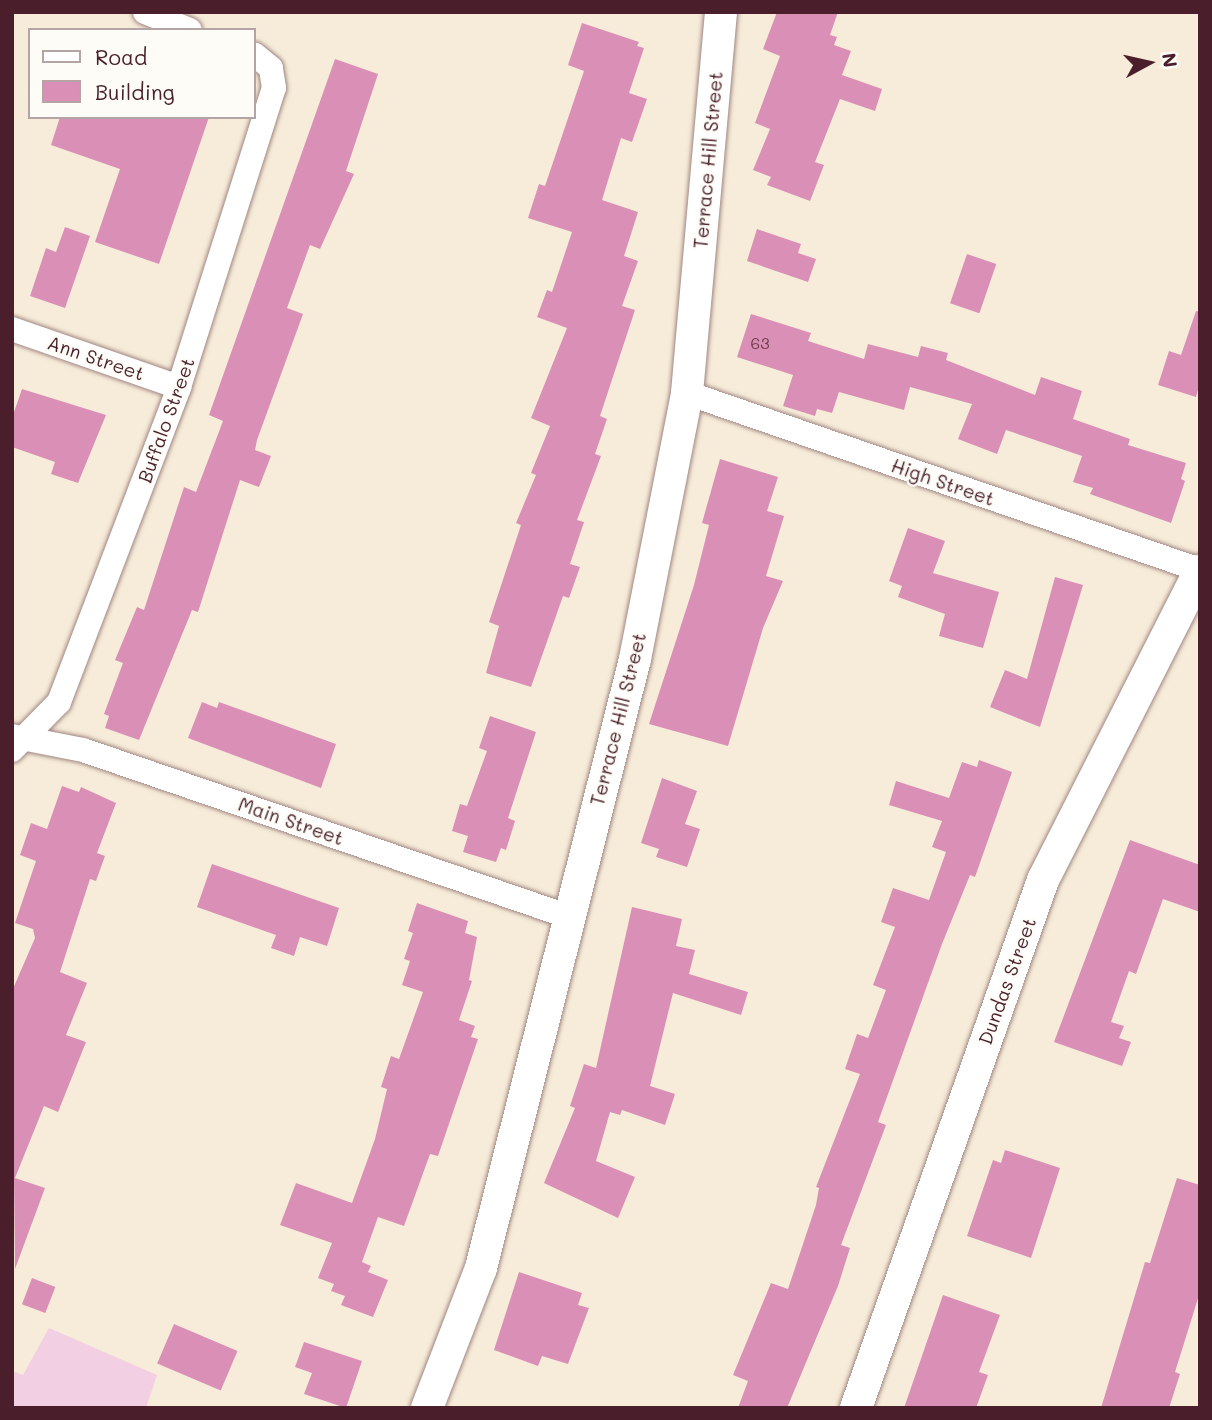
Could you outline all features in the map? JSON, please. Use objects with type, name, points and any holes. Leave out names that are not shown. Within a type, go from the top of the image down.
[{"type":"street","points":[[145,12],[185,28]]},
{"type":"street","name":"Terrace Hill Street","points":[[427,1408],[481,1268],[567,916],[635,659],[687,393],[721,12]]},
{"type":"street","name":"Buffalo Street","points":[[16,742],[59,702],[179,387],[274,88],[262,61]]},
{"type":"street","name":"Ann Street","points":[[12,329],[179,387]]},
{"type":"street","name":"High Street","points":[[687,393],[1200,571]]},
{"type":"street","name":"Dundas Street","points":[[856,1408],[1043,880],[1200,571]]},
{"type":"street","name":"Main Street","points":[[16,742],[83,750],[567,916]]},
{"type":"shaded area","points":[[49,1328],[157,1375],[146,1408],[12,1408],[12,1371],[23,1375]]},
{"type":"building","points":[[777,12],[838,12],[830,35],[837,37],[834,45],[851,51],[842,75],[882,89],[875,111],[840,99],[815,162],[824,165],[810,201],[767,185],[771,177],[753,170],[770,129],[755,123],[780,56],[763,49]]},
{"type":"building","points":[[582,23],[639,42],[637,46],[644,48],[629,93],[647,99],[632,142],[621,138],[602,200],[638,212],[624,256],[638,261],[622,306],[635,310],[600,416],[607,419],[595,454],[601,456],[577,520],[584,522],[570,564],[580,567],[569,598],[563,596],[531,687],[486,673],[499,626],[489,622],[521,525],[516,523],[536,475],[531,473],[550,426],[531,418],[567,328],[537,317],[547,290],[552,292],[572,232],[528,218],[539,184],[545,186],[584,71],[568,65]]},
{"type":"building","points":[[335,59],[378,74],[346,171],[354,174],[320,249],[310,245],[287,308],[303,314],[255,450],[271,456],[259,487],[240,480],[198,612],[192,610],[139,740],[105,728],[109,716],[104,714],[123,663],[115,660],[137,607],[144,610],[184,487],[196,492],[223,421],[209,415]]},
{"type":"building","points":[[59,119],[208,119],[159,264],[95,242],[120,169],[51,145]]},
{"type":"building","points":[[65,227],[90,236],[65,308],[30,296],[46,248],[56,252]]},
{"type":"building","points":[[757,229],[801,244],[798,253],[816,259],[808,282],[747,261]]},
{"type":"building","points":[[967,254],[996,264],[979,313],[950,303]]},
{"type":"building","points":[[1196,311],[1200,312],[1200,383],[1196,397],[1158,385],[1169,351],[1181,355]]},
{"type":"building","points":[[751,314],[811,333],[808,341],[864,359],[868,344],[918,357],[921,346],[948,353],[946,360],[1035,395],[1041,377],[1082,391],[1073,419],[1130,439],[1128,445],[1186,463],[1181,479],[1185,481],[1171,523],[1090,494],[1093,488],[1073,482],[1082,456],[1006,430],[997,454],[958,439],[972,404],[910,387],[904,410],[839,392],[832,413],[817,409],[815,416],[783,406],[793,375],[737,357]]},
{"type":"building","points":[[22,389],[106,415],[78,483],[51,474],[55,462],[12,447],[12,418]]},
{"type":"building","points":[[720,459],[778,477],[767,511],[784,516],[766,576],[783,581],[763,628],[728,746],[649,724],[694,585],[709,525],[702,523]]},
{"type":"building","points":[[908,528],[945,541],[933,573],[999,592],[983,648],[939,636],[945,614],[898,597],[902,586],[889,581]]},
{"type":"building","points":[[1055,577],[1083,585],[1040,727],[990,707],[1005,670],[1027,679]]},
{"type":"building","points":[[202,702],[217,708],[219,702],[336,744],[321,788],[188,738]]},
{"type":"building","points":[[490,716],[536,732],[508,818],[515,821],[506,850],[501,848],[496,862],[463,852],[468,836],[452,831],[460,804],[467,806],[487,751],[479,748]]},
{"type":"building","points":[[979,760],[1012,772],[975,877],[970,875],[942,944],[878,1122],[886,1125],[841,1245],[850,1248],[838,1286],[787,1408],[738,1408],[748,1381],[733,1375],[771,1283],[788,1289],[816,1205],[819,1188],[816,1187],[860,1074],[845,1069],[857,1034],[868,1038],[886,990],[873,985],[895,927],[881,922],[893,888],[929,900],[946,852],[932,847],[942,821],[889,805],[896,781],[949,798],[962,762],[977,767]]},
{"type":"building","points":[[662,778],[697,791],[685,824],[700,829],[687,867],[656,857],[659,849],[641,843]]},
{"type":"building","points":[[62,786],[79,792],[81,787],[116,803],[97,853],[105,856],[96,881],[90,879],[60,972],[87,983],[66,1035],[86,1042],[58,1112],[44,1106],[15,1178],[45,1188],[15,1269],[12,991],[35,938],[33,929],[15,923],[36,861],[20,855],[31,823],[47,829]]},
{"type":"building","points":[[1130,840],[1200,865],[1200,912],[1163,899],[1136,974],[1129,971],[1111,1022],[1124,1026],[1119,1038],[1131,1042],[1122,1066],[1054,1042]]},
{"type":"building","points":[[212,864],[339,908],[327,946],[300,937],[294,956],[271,948],[276,935],[197,907]]},
{"type":"building","points":[[417,903],[468,921],[465,933],[477,937],[469,980],[472,981],[459,1020],[475,1026],[471,1037],[478,1039],[438,1156],[430,1154],[404,1226],[378,1217],[362,1262],[371,1266],[368,1272],[388,1280],[373,1317],[341,1305],[345,1296],[331,1291],[334,1284],[318,1278],[332,1243],[280,1225],[296,1183],[352,1203],[375,1139],[387,1089],[381,1087],[391,1056],[399,1059],[423,992],[402,985],[410,961],[404,959],[413,933],[408,931]]},
{"type":"building","points":[[632,907],[682,919],[676,946],[695,950],[689,974],[748,992],[741,1015],[673,993],[650,1086],[675,1094],[665,1125],[622,1110],[620,1115],[610,1112],[596,1161],[635,1177],[618,1218],[544,1183],[575,1108],[570,1106],[584,1064],[596,1068]]},
{"type":"building","points":[[1005,1150],[1060,1168],[1031,1258],[967,1236],[993,1160],[1001,1163]]},
{"type":"building","points":[[1177,1178],[1200,1185],[1200,1292],[1175,1372],[1180,1374],[1169,1408],[1101,1408],[1145,1262],[1150,1263]]},
{"type":"building","points":[[519,1272],[582,1293],[578,1305],[589,1308],[568,1364],[542,1356],[538,1366],[494,1350]]},
{"type":"building","points":[[32,1278],[55,1287],[45,1313],[22,1304]]},
{"type":"building","points":[[943,1295],[1000,1315],[979,1372],[988,1375],[976,1408],[904,1408]]},
{"type":"building","points":[[174,1324],[238,1351],[221,1391],[157,1364]]},
{"type":"building","points":[[304,1342],[362,1361],[346,1408],[304,1394],[312,1373],[295,1367]]}]
